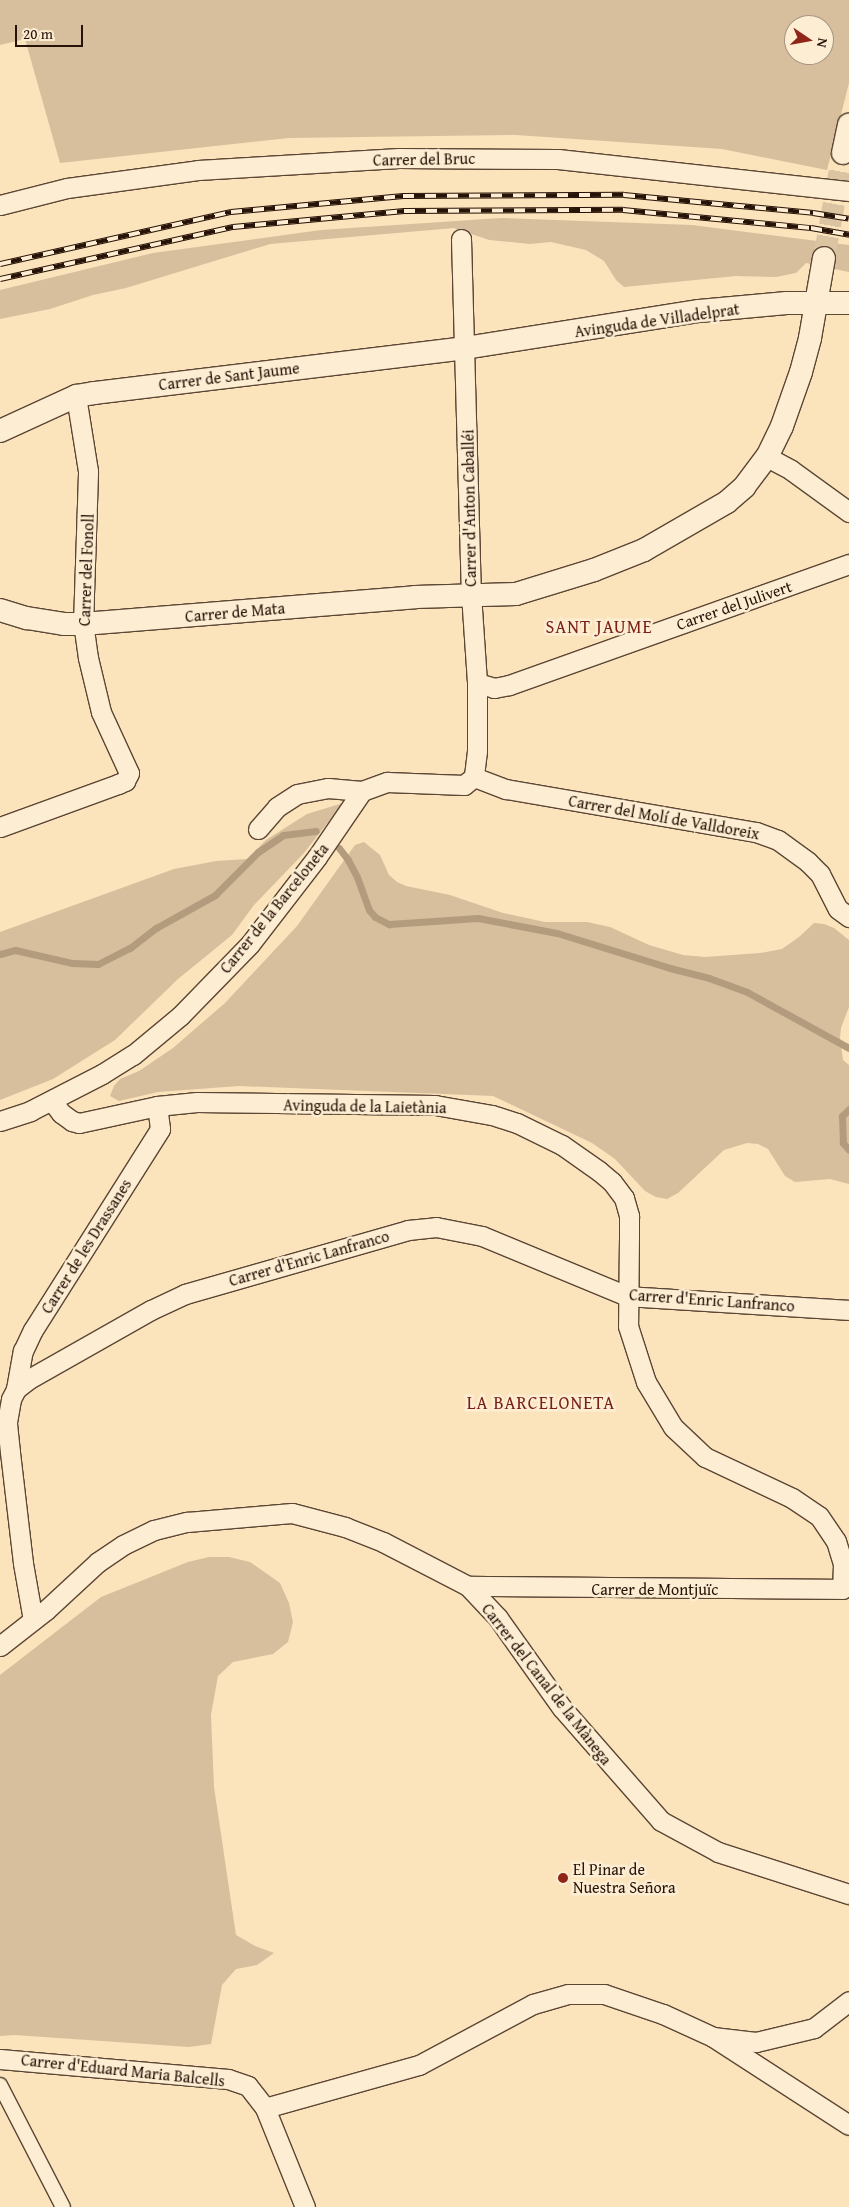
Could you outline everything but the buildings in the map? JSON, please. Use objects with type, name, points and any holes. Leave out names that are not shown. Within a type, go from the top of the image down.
[{"type":"street","points":[[843,152],[849,125]]},
{"type":"street","name":"Carrer del Bruc","points":[[0,205],[66,188],[198,170],[399,158],[558,159],[849,191]]},
{"type":"street","name":"Carrer d'Anton Caballéi","points":[[461,239],[471,594],[477,683],[477,751],[474,778]]},
{"type":"street","name":"Carrer de Mata","points":[[0,610],[27,618],[64,624],[83,624],[471,594],[516,594],[594,570],[644,550],[727,502],[744,487],[767,457],[793,397],[810,338],[824,258]]},
{"type":"street","name":"Avinguda de Villadelprat","points":[[465,348],[699,311],[816,302],[849,303]]},
{"type":"street","name":"Carrer de Sant Jaume","points":[[0,431],[76,396],[465,348]]},
{"type":"street","name":"Carrer del Fonoll","points":[[0,827],[104,790],[125,781],[130,773],[128,765],[106,725],[95,693],[83,624],[88,470],[76,396]]},
{"type":"street","points":[[767,457],[791,470],[849,512]]},
{"type":"street","name":"Carrer del Julivert","points":[[477,683],[494,688],[509,686],[849,564]]},
{"type":"street","points":[[258,830],[277,808],[297,794],[328,788],[362,791],[387,782],[464,785],[474,778]]},
{"type":"street","name":"Carrer del Molí de Valldoreix","points":[[474,778],[506,789],[756,832],[778,840],[808,862],[820,874],[838,909],[849,917]]},
{"type":"street","name":"Carrer de la Barceloneta","points":[[0,1121],[52,1101],[133,1055],[199,999],[250,944],[286,898],[362,791]]},
{"type":"street","name":"Avinguda de la Laietània","points":[[52,1101],[60,1113],[79,1123],[157,1106],[197,1102],[435,1105],[492,1115],[517,1123],[562,1145],[581,1157],[612,1182],[624,1198],[629,1230],[628,1326],[646,1382],[673,1427],[705,1458],[792,1498],[818,1516],[836,1541],[843,1564],[842,1589]]},
{"type":"street","name":"Carrer de les Drassanes","points":[[16,1389],[23,1351],[33,1330],[160,1129],[157,1106]]},
{"type":"street","name":"Carrer d'Enric Lanfranco","points":[[16,1389],[151,1310],[185,1294],[422,1228],[436,1227],[482,1236],[627,1296],[849,1310]]},
{"type":"street","points":[[16,1389],[9,1407],[7,1422],[23,1563],[33,1620]]},
{"type":"street","name":"Carrer del Canal de la Mànega","points":[[0,1646],[33,1620],[98,1562],[123,1544],[154,1530],[187,1522],[224,1517],[292,1513],[336,1525],[383,1542],[468,1586],[498,1618],[562,1708],[661,1821],[718,1852],[849,1894]]},
{"type":"street","name":"Carrer de Montjuïc","points":[[468,1586],[842,1589]]},
{"type":"street","points":[[265,2108],[419,2065],[532,2004],[568,1994],[604,1994],[663,2014],[713,2037],[849,2125]]},
{"type":"street","points":[[713,2037],[756,2042],[814,2028],[849,2001]]},
{"type":"street","name":"Carrer d'Eduard Maria Balcells","points":[[0,2059],[228,2079],[248,2086],[265,2108],[305,2207]]},
{"type":"street","points":[[0,2085],[63,2207]]},
{"type":"shaded area","points":[[0,0],[849,0],[849,83],[827,170],[722,149],[516,135],[289,138],[60,163],[25,39],[0,45]]},
{"type":"shaded area","points":[[501,218],[692,225],[849,245],[849,272],[806,263],[796,273],[776,277],[736,276],[624,287],[616,280],[604,261],[586,250],[551,242],[530,244],[489,240],[454,228],[270,244],[126,288],[93,295],[50,309],[0,319],[0,290],[153,253],[321,230]]},
{"type":"shaded area","points":[[343,803],[304,853],[254,905],[232,935],[178,979],[115,1040],[53,1079],[0,1100],[0,932],[174,869],[216,861],[247,859],[266,840],[307,814]]},
{"type":"shaded area","points":[[364,842],[380,855],[389,875],[397,882],[406,886],[450,895],[503,913],[545,922],[587,922],[610,927],[649,945],[683,955],[705,957],[760,953],[782,949],[814,923],[834,928],[849,940],[849,1007],[841,1028],[840,1038],[843,1060],[849,1065],[849,1184],[830,1179],[795,1182],[785,1176],[768,1149],[758,1144],[747,1143],[724,1150],[678,1193],[667,1199],[656,1197],[645,1191],[615,1159],[592,1143],[493,1096],[239,1086],[158,1092],[119,1101],[110,1096],[114,1086],[120,1079],[139,1071],[173,1048],[225,1003],[297,926],[355,845]]},
{"type":"shaded area","points":[[209,1557],[229,1557],[250,1562],[280,1583],[289,1603],[293,1622],[288,1642],[273,1654],[233,1662],[218,1676],[211,1715],[214,1787],[236,1935],[255,1946],[274,1953],[257,1965],[236,1969],[222,1985],[211,2044],[189,2047],[15,2035],[0,2036],[0,1675],[101,1597],[188,1562]]},
{"type":"waterway","points":[[0,954],[15,950],[72,963],[98,964],[130,948],[156,928],[215,895],[258,852],[283,835],[316,831]]},
{"type":"waterway","points":[[339,848],[357,877],[369,910],[375,917],[389,924],[478,918],[557,933],[709,978],[747,992],[849,1048]]},
{"type":"waterway","points":[[849,1109],[842,1116],[843,1143],[849,1150]]},
{"type":"tunnel","points":[[824,258],[843,153]]},
{"type":"railway","points":[[0,264],[231,212],[403,196],[624,195],[813,213],[849,219]]},
{"type":"railway","points":[[0,279],[233,227],[404,211],[623,210],[811,228],[849,235]]},
{"type":"place","name":"El Pinar de Nuestra Señora","points":[[563,1878]]},
{"type":"district","name":"SANT JAUME","points":[[599,627]]},
{"type":"district","name":"LA BARCELONETA","points":[[541,1403]]}]
